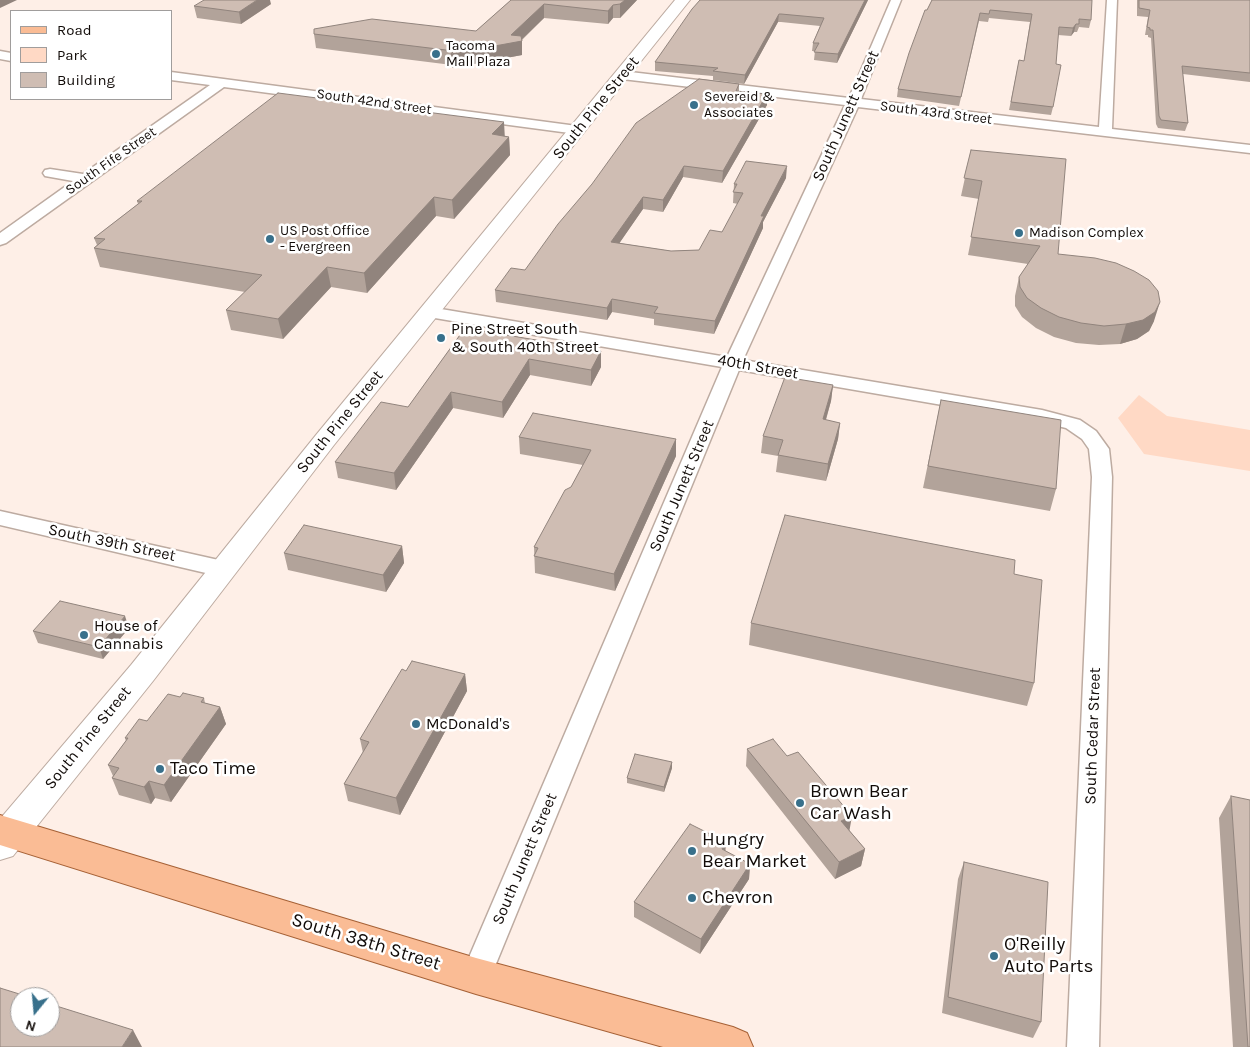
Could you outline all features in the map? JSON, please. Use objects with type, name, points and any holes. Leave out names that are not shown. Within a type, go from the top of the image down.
[{"type":"main road","name":"South Pine Street","points":[[3,836],[142,673],[325,440],[683,0]]},
{"type":"main road","name":"South 38th Street","points":[[3,836],[476,976],[733,1047]]},
{"type":"street","name":"South Junett Street","points":[[476,976],[734,363],[853,103],[896,0]]},
{"type":"street","points":[[1105,132],[1112,0]]},
{"type":"street","name":"South 43rd Street","points":[[622,75],[1250,149]]},
{"type":"street","name":"South 42nd Street","points":[[172,76],[577,130]]},
{"type":"street","name":"South Fife Street","points":[[0,240],[222,82]]},
{"type":"street","points":[[50,173],[85,179]]},
{"type":"street","name":"40th Street","points":[[429,312],[1042,416],[1073,424],[1084,431]]},
{"type":"street","name":"South Cedar Street","points":[[1083,1047],[1102,477],[1099,449],[1084,431]]},
{"type":"street","name":"South 39th Street","points":[[0,518],[223,569]]},
{"type":"green space","points":[[1139,395],[1167,416],[1250,430],[1250,471],[1144,454],[1118,418]]},
{"type":"building","points":[[204,0],[257,0],[239,12],[194,6]]},
{"type":"building","points":[[511,0],[625,0],[620,4],[613,5],[608,11],[544,4],[511,35],[521,36],[522,41],[451,54],[454,51],[314,34],[314,29],[372,19],[476,31]]},
{"type":"building","points":[[700,0],[865,0],[838,54],[814,52],[819,43],[813,43],[824,18],[779,14],[745,75],[713,71],[718,68],[655,62]]},
{"type":"building","points":[[932,0],[1092,0],[1091,20],[1079,19],[1079,24],[1076,24],[1073,28],[1059,27],[1056,64],[1061,65],[1053,107],[1011,102],[1019,60],[1024,61],[1032,14],[990,10],[989,14],[980,13],[961,97],[898,89],[925,10],[927,10]]},
{"type":"building","points":[[1139,0],[1250,0],[1250,73],[1182,66],[1188,123],[1161,120],[1159,116],[1153,30],[1147,27],[1150,10],[1139,8]]},
{"type":"building","points":[[699,79],[739,84],[736,91],[767,94],[723,171],[684,166],[663,200],[643,197],[611,242],[671,251],[699,250],[710,230],[722,232],[743,193],[733,192],[737,184],[734,184],[746,161],[787,166],[761,216],[764,216],[715,321],[654,313],[658,307],[612,299],[607,308],[495,290],[511,268],[525,270],[558,224],[592,184],[636,123]]},
{"type":"building","name":"US Post Office - Evergreen","points":[[278,93],[504,122],[492,134],[509,137],[452,200],[434,197],[364,273],[327,267],[278,319],[226,310],[262,275],[94,248],[105,239],[94,238],[142,201],[137,201]]},
{"type":"building","points":[[971,150],[1066,159],[1058,254],[1095,258],[1116,263],[1134,271],[1149,280],[1158,291],[1160,302],[1155,312],[1143,320],[1104,326],[1081,323],[1059,317],[1027,298],[1020,287],[1019,277],[1040,246],[971,237],[982,181],[964,178]]},
{"type":"building","points":[[465,328],[601,351],[591,370],[529,359],[502,402],[451,392],[394,473],[335,462],[381,402],[408,407]]},
{"type":"building","points":[[785,377],[833,385],[823,419],[840,423],[828,464],[778,455],[783,440],[763,436]]},
{"type":"building","points":[[941,400],[1061,420],[1056,489],[928,466]]},
{"type":"building","points":[[533,413],[676,439],[614,574],[534,556],[538,548],[534,547],[565,490],[571,487],[591,450],[519,437]]},
{"type":"building","points":[[785,515],[1015,560],[1014,574],[1042,580],[1034,683],[751,623]]},
{"type":"building","points":[[304,525],[402,546],[383,575],[284,553]]},
{"type":"building","points":[[60,601],[125,616],[99,647],[33,631]]},
{"type":"building","name":"McDonald's","points":[[412,661],[465,674],[396,798],[344,784],[369,742],[360,739],[402,669],[406,671]]},
{"type":"building","name":"Taco Time","points":[[183,693],[204,698],[201,702],[220,707],[164,785],[149,781],[144,787],[112,778],[119,768],[108,765],[139,719],[147,721],[168,694],[180,697]]},
{"type":"building","points":[[773,739],[787,756],[798,752],[852,816],[841,821],[865,849],[839,862],[747,749]]},
{"type":"building","points":[[635,754],[672,762],[664,787],[627,778]]},
{"type":"building","points":[[1231,796],[1250,800],[1250,1047],[1248,1047]]},
{"type":"building","name":"Chevron","points":[[690,824],[726,842],[722,849],[750,864],[701,939],[634,902]]},
{"type":"building","name":"O'Reilly Auto Parts","points":[[964,862],[1048,882],[1041,1022],[948,997]]},
{"type":"building","points":[[0,988],[10,991],[10,1037],[60,1037],[60,1007],[133,1030],[122,1047],[0,1047]]},
{"type":"place","name":"Tacoma Mall Plaza","points":[[436,54]]},
{"type":"place","name":"Severeid & Associates","points":[[694,105]]},
{"type":"place","name":"Madison Complex","points":[[1019,233]]},
{"type":"place","name":"US Post Office - Evergreen","points":[[270,239]]},
{"type":"place","name":"Pine Street South & South 40th Street","points":[[441,338]]},
{"type":"place","name":"House of Cannabis","points":[[84,635]]},
{"type":"place","name":"McDonald's","points":[[416,724]]},
{"type":"place","name":"Taco Time","points":[[160,769]]},
{"type":"place","name":"Brown Bear Car Wash","points":[[800,803]]},
{"type":"place","name":"Hungry Bear Market","points":[[692,851]]},
{"type":"place","name":"Chevron","points":[[692,898]]},
{"type":"place","name":"O'Reilly Auto Parts","points":[[994,956]]}]
